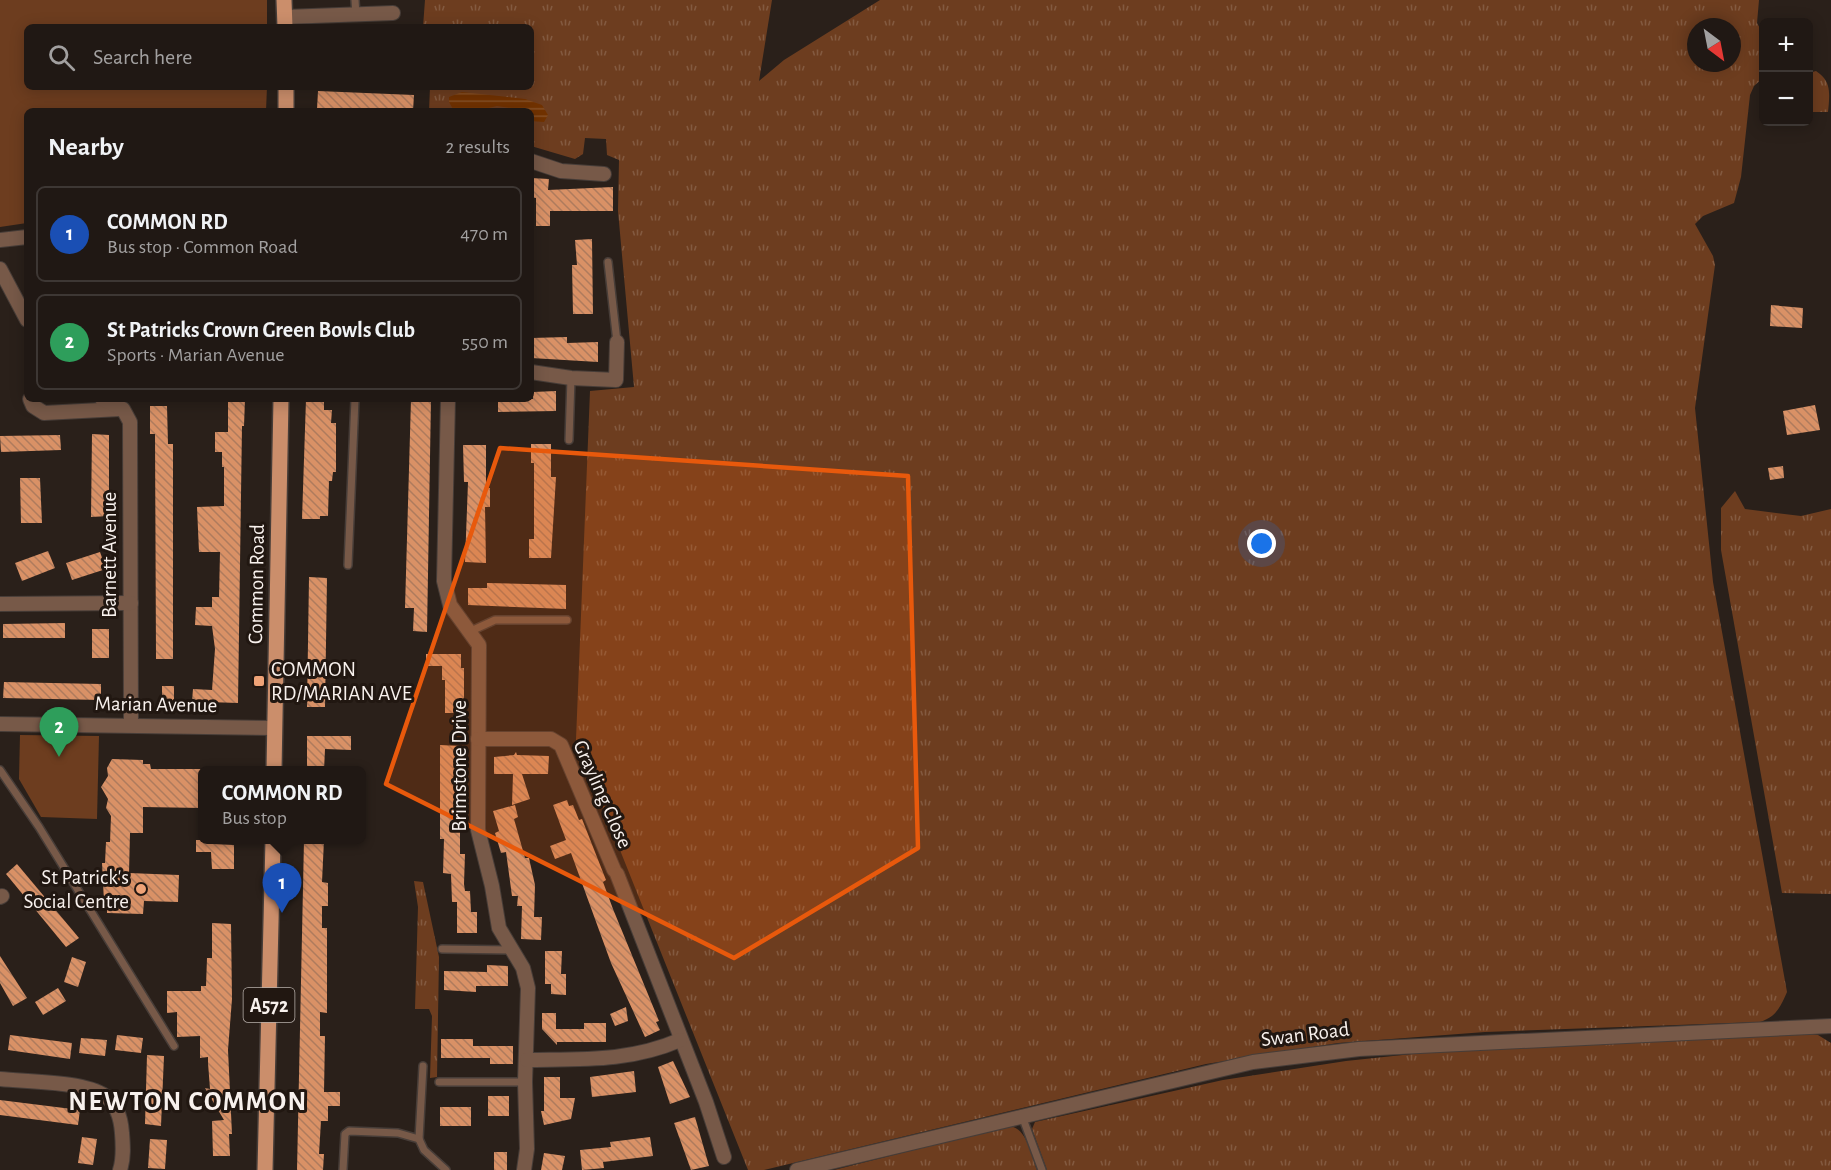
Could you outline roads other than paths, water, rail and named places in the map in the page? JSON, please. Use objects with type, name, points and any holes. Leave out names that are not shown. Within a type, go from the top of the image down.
[{"type":"main road","points":[[284,0],[285,22]]},
{"type":"main road","points":[[286,90],[286,108]]},
{"type":"main road","name":"Common Road","points":[[274,766],[281,402]]},
{"type":"main road","name":"A572","points":[[265,1170],[273,844]]},
{"type":"street","points":[[285,22],[350,19],[393,13]]},
{"type":"street","points":[[534,163],[561,171],[604,174]]},
{"type":"street","points":[[0,240],[24,237]]},
{"type":"street","points":[[0,269],[24,314]]},
{"type":"street","points":[[534,372],[571,378],[616,380],[617,342]]},
{"type":"street","points":[[31,402],[33,406],[44,413],[123,409]]},
{"type":"street","points":[[108,402],[123,409]]},
{"type":"street","name":"Brimstone Drive","points":[[448,402],[444,581],[450,605],[476,638],[481,653],[478,830],[492,886],[499,928],[523,968],[528,988],[525,1082],[527,1149],[524,1170]]},
{"type":"street","name":"Barnett Avenue","points":[[123,409],[130,422],[131,725]]},
{"type":"street","points":[[0,604],[131,603]]},
{"type":"street","name":"Marian Avenue","points":[[0,724],[275,728]]},
{"type":"street","name":"Grayling Close","points":[[478,739],[551,740],[561,745],[615,872],[706,1102],[724,1157]]},
{"type":"street","name":"Swan Road","points":[[797,1170],[1253,1062],[1359,1049],[1829,1028]]},
{"type":"street","points":[[527,1060],[607,1060],[657,1051],[680,1041]]},
{"type":"street","points":[[0,1079],[79,1087],[104,1095],[112,1102],[120,1118],[123,1149],[120,1170]]},
{"type":"lane","points":[[350,19],[355,0]]},
{"type":"lane","points":[[608,262],[617,342]]},
{"type":"lane","points":[[569,440],[571,378]]},
{"type":"lane","points":[[348,565],[354,402]]},
{"type":"lane","points":[[471,631],[495,620],[567,620]]},
{"type":"lane","points":[[0,770],[39,827],[174,1046]]},
{"type":"lane","points":[[442,950],[513,950]]},
{"type":"lane","points":[[423,1066],[419,1139],[424,1150],[446,1170]]},
{"type":"lane","points":[[439,1082],[525,1082]]},
{"type":"lane","points":[[1022,1115],[1042,1170]]},
{"type":"lane","points":[[344,1170],[345,1134],[349,1131],[398,1133],[419,1139]]},
{"type":"place","name":"COMMON RD/MARIAN AVE","points":[[259,681]]},
{"type":"place","name":"St Patricks Crown Green Bowls Club","points":[[59,757]]},
{"type":"place","name":"St Patrick's Social Centre","points":[[141,889]]},
{"type":"place","name":"COMMON RD","points":[[282,913]]},
{"type":"district","name":"NEWTON COMMON","points":[[188,1101]]}]
